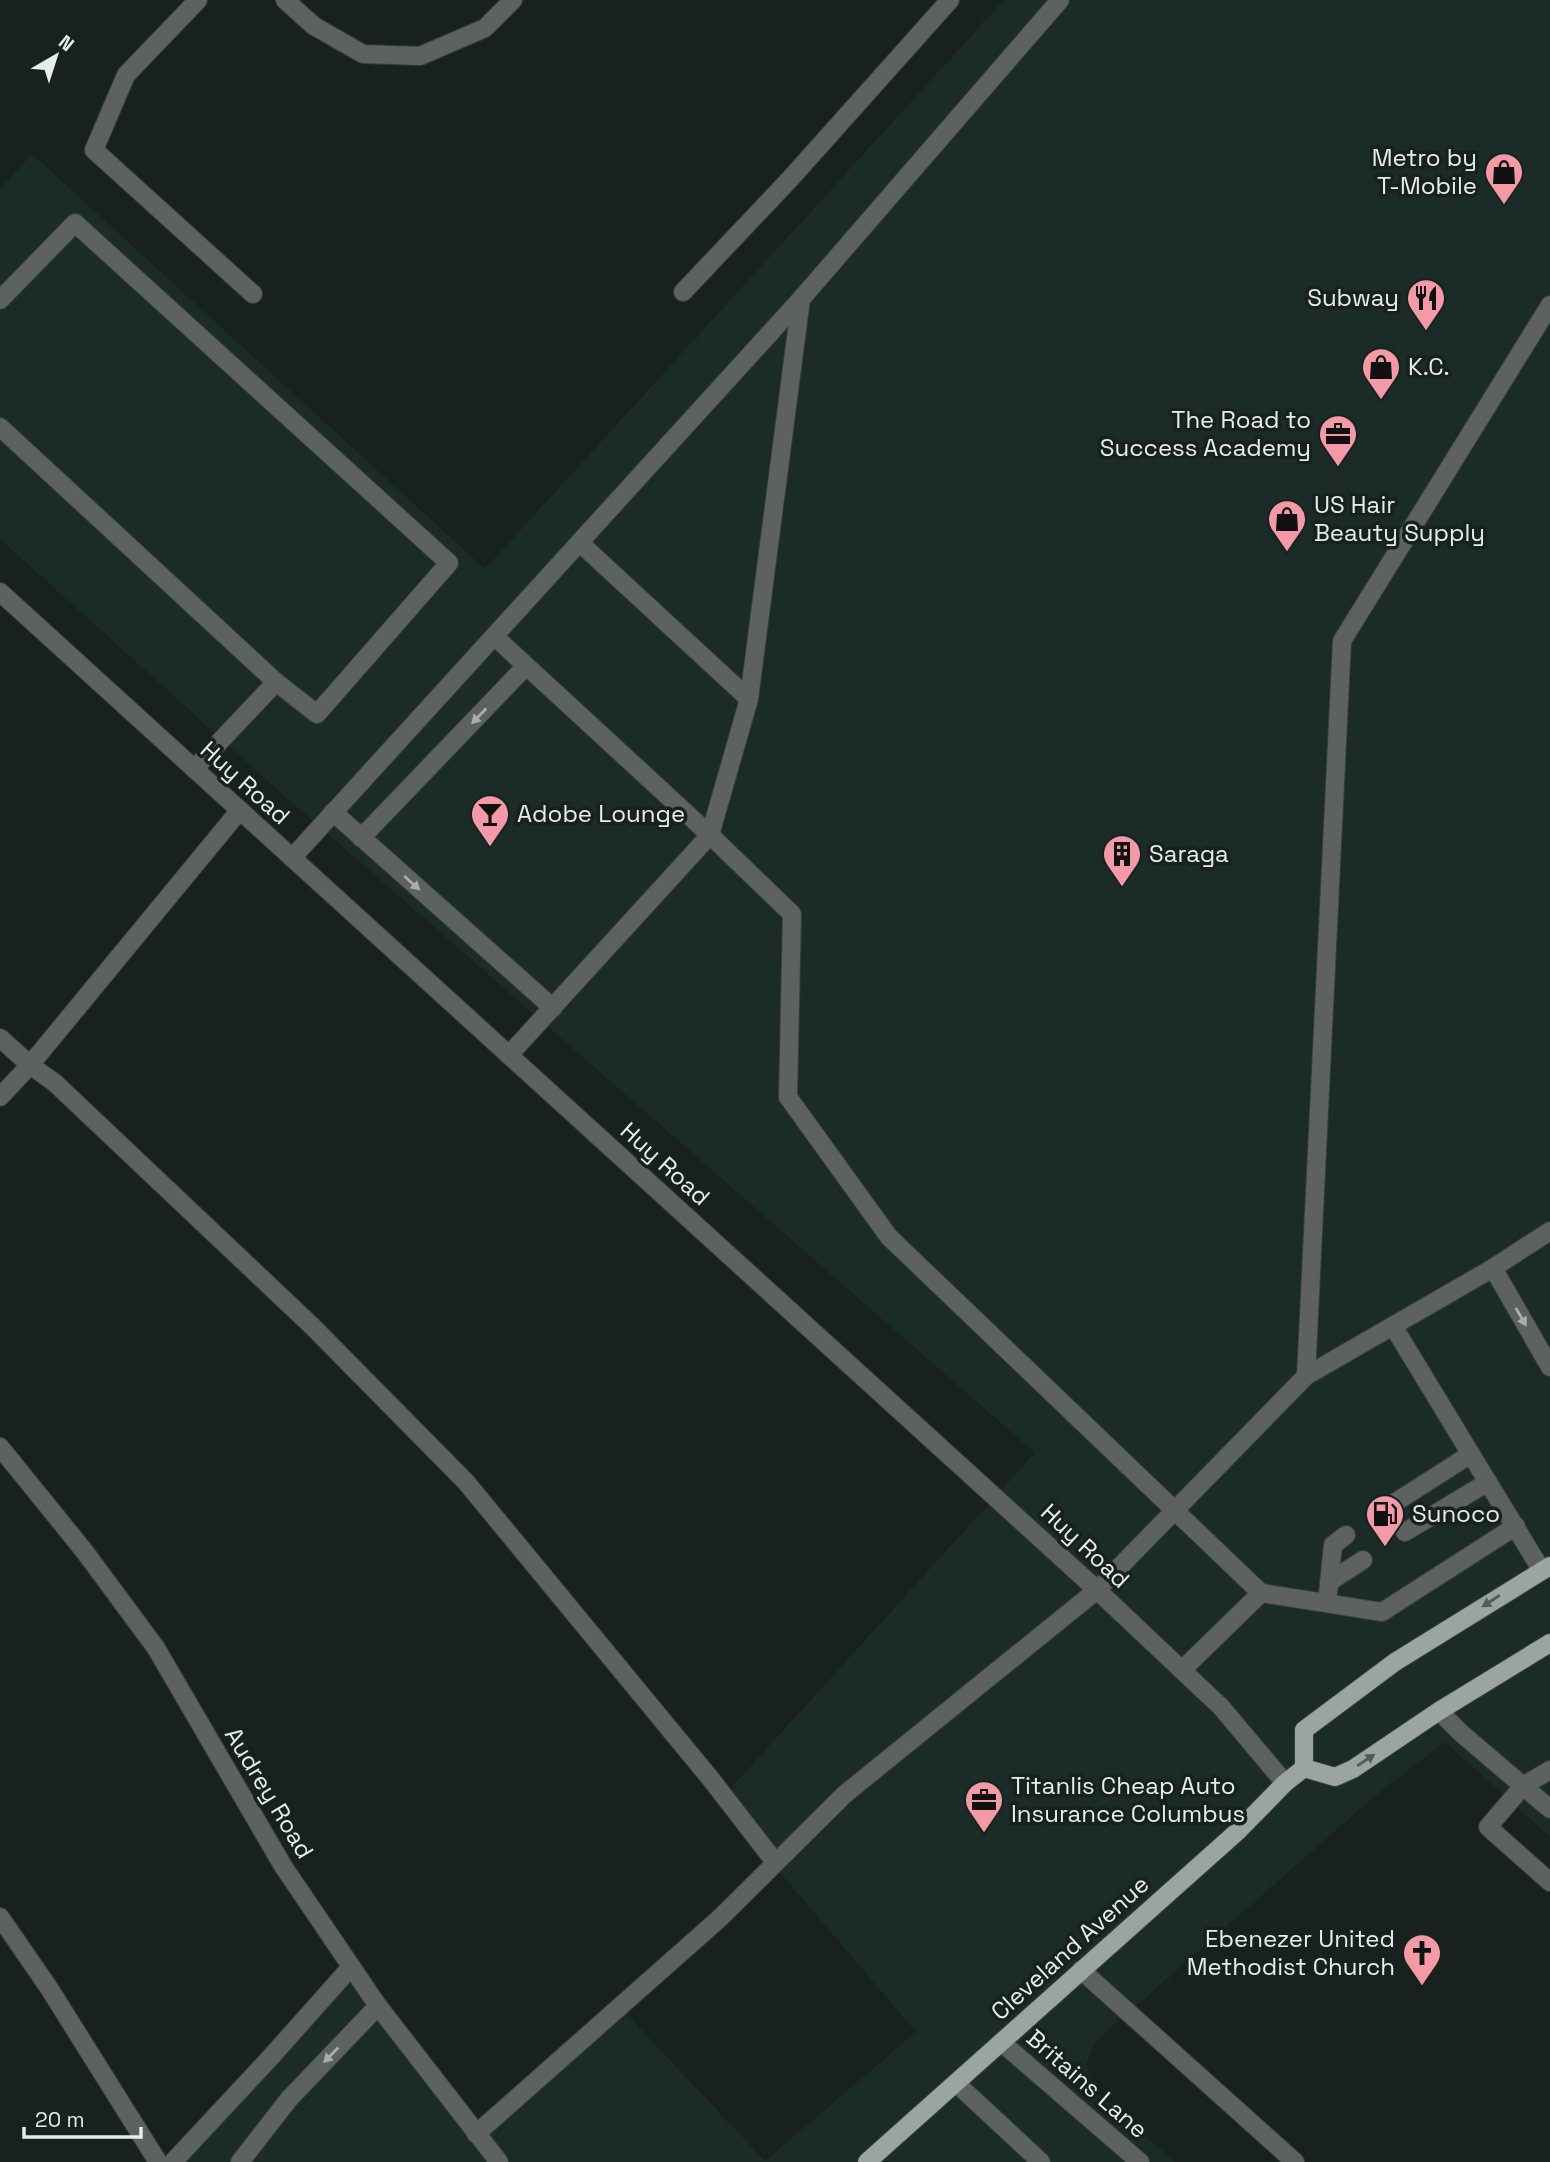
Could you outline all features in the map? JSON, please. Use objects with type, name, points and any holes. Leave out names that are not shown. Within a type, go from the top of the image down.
[{"type":"main road","points":[[1546,1568],[1395,1662],[1304,1730],[1304,1768],[1335,1777],[1353,1769],[1439,1711],[1550,1643]]},
{"type":"main road","name":"Cleveland Avenue","points":[[867,2162],[1238,1831],[1285,1783],[1304,1768]]},
{"type":"street","points":[[198,0],[126,75],[94,150],[253,294]]},
{"type":"street","points":[[285,0],[314,26],[363,54],[420,56],[485,28],[513,0]]},
{"type":"street","points":[[683,292],[790,179],[950,0]]},
{"type":"street","points":[[292,858],[801,299],[1060,0]]},
{"type":"street","points":[[0,300],[75,223],[449,563],[317,714],[276,682],[0,428]]},
{"type":"street","points":[[509,1055],[710,835],[749,699],[801,299]]},
{"type":"street","points":[[1306,1376],[1342,641],[1550,305]]},
{"type":"street","points":[[580,544],[749,699]]},
{"type":"street","name":"Huy Road","points":[[0,593],[1097,1590],[1222,1707],[1285,1783]]},
{"type":"street","points":[[494,636],[792,914],[788,1097],[889,1237],[1261,1593],[1382,1612],[1516,1526]]},
{"type":"street","points":[[361,838],[526,666]]},
{"type":"street","points":[[194,769],[276,682]]},
{"type":"street","points":[[0,1097],[30,1065],[240,810]]},
{"type":"street","points":[[333,812],[553,1008]]},
{"type":"street","points":[[0,1038],[55,1083],[313,1327],[466,1482],[710,1778],[775,1862]]},
{"type":"street","points":[[476,2134],[720,1918],[845,1794],[1097,1590],[1306,1376],[1493,1268],[1550,1231]]},
{"type":"street","points":[[1493,1268],[1550,1367]]},
{"type":"street","points":[[1393,1326],[1488,1482],[1546,1568]]},
{"type":"street","name":"Audrey Road","points":[[0,1447],[85,1552],[156,1648],[283,1866],[378,2006],[499,2162]]},
{"type":"street","points":[[1388,1507],[1471,1454]]},
{"type":"street","points":[[1405,1532],[1488,1482]]},
{"type":"street","points":[[1327,1603],[1333,1545],[1346,1535]]},
{"type":"street","points":[[1329,1582],[1363,1560]]},
{"type":"street","points":[[1182,1670],[1261,1593]]},
{"type":"street","points":[[1439,1711],[1550,1809]]},
{"type":"street","points":[[1550,1770],[1523,1786],[1488,1827],[1550,1882]]},
{"type":"street","points":[[0,1917],[49,1989],[158,2162]]},
{"type":"street","points":[[173,2162],[351,1967]]},
{"type":"street","points":[[1081,1970],[1295,2162]]},
{"type":"street","points":[[240,2162],[289,2099],[378,2006]]},
{"type":"street","name":"Britains Lane","points":[[1001,2042],[1140,2162]]},
{"type":"street","points":[[956,2083],[1041,2162]]},
{"type":"shaded area","points":[[1004,0],[1550,0],[1550,1837],[1445,1742],[1376,1795],[1095,2042],[1086,2065],[1096,2093],[1175,2162],[162,2162],[349,1961],[477,2121],[622,2009],[765,2161],[916,2032],[719,1801],[1035,1453],[281,793],[0,539],[0,189],[32,154],[485,569]]},
{"type":"place","name":"Metro by T-Mobile","points":[[1504,206]]},
{"type":"place","name":"Subway","points":[[1426,332]]},
{"type":"place","name":"K.C.","points":[[1381,401]]},
{"type":"place","name":"The Road to Success Academy","points":[[1338,468]]},
{"type":"place","name":"US Hair Beauty Supply","points":[[1287,553]]},
{"type":"place","name":"Adobe Lounge","points":[[490,848]]},
{"type":"place","name":"Saraga","points":[[1122,888]]},
{"type":"place","name":"Sunoco","points":[[1385,1548]]},
{"type":"place","name":"Titanlis Cheap Auto Insurance Columbus","points":[[984,1834]]},
{"type":"place","name":"Ebenezer United Methodist Church","points":[[1422,1987]]}]
